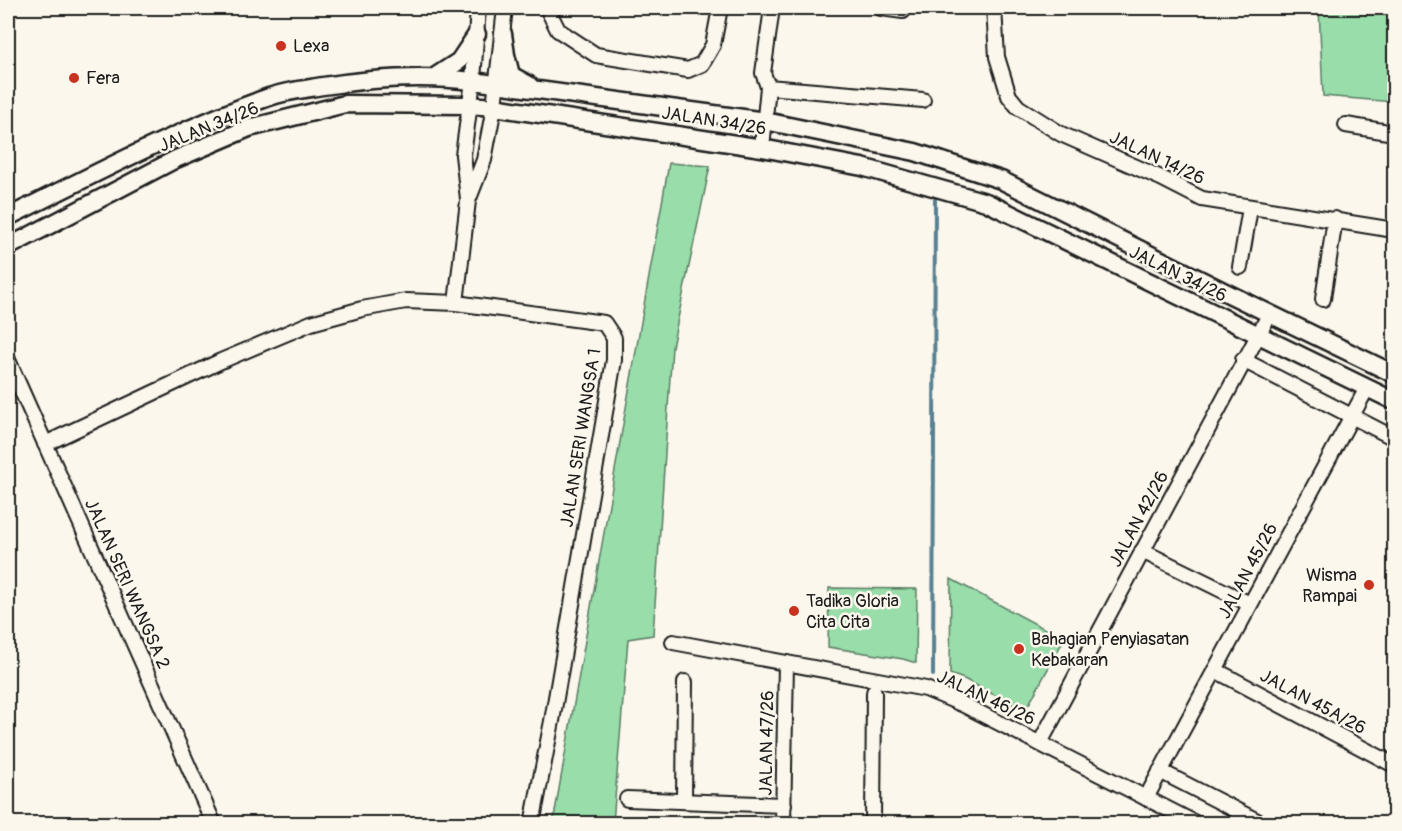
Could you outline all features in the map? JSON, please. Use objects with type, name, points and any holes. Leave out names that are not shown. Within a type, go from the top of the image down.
[{"type":"main road","points":[[436,76],[459,61],[477,33]]},
{"type":"main road","points":[[503,34],[511,75],[544,90]]},
{"type":"main road","name":"JALAN 34/26","points":[[8,217],[199,124],[270,97],[343,83],[436,76],[765,121],[915,152],[1001,180],[1395,374]]},
{"type":"main road","name":"JALAN 34/26","points":[[8,247],[176,159],[249,128],[345,104],[494,107],[762,147],[862,167],[986,202],[1395,401]]},
{"type":"street","points":[[456,303],[468,201],[463,154],[473,81],[478,8]]},
{"type":"street","points":[[468,201],[484,160],[494,107],[506,8]]},
{"type":"street","points":[[547,8],[558,30],[596,55],[688,70],[702,64],[713,45],[720,8]]},
{"type":"street","points":[[762,147],[768,87],[763,73],[772,8]]},
{"type":"street","points":[[881,8],[903,10]]},
{"type":"street","name":"JALAN 14/26","points":[[994,8],[1000,66],[1009,96],[1018,107],[1061,134],[1161,178],[1202,199],[1395,230]]},
{"type":"street","points":[[768,87],[923,100]]},
{"type":"street","points":[[1347,125],[1395,133]]},
{"type":"street","points":[[1240,267],[1250,208]]},
{"type":"street","points":[[1323,299],[1335,219]]},
{"type":"street","name":"JALAN SERI WANGSA 1","points":[[45,444],[221,361],[311,322],[362,309],[406,301],[456,303],[604,323],[614,338],[614,360],[532,824]]},
{"type":"street","name":"JALAN 42/26","points":[[1040,743],[1270,313]]},
{"type":"street","name":"JALAN SERI WANGSA 2","points":[[8,360],[213,824]]},
{"type":"street","points":[[1243,360],[1395,438]]},
{"type":"street","name":"JALAN 45/26","points":[[1146,798],[1367,388]]},
{"type":"street","points":[[1142,551],[1250,604]]},
{"type":"street","name":"JALAN 46/26","points":[[673,642],[926,689],[964,705],[1197,824]]},
{"type":"street","name":"JALAN 47/26","points":[[783,824],[786,663]]},
{"type":"street","name":"JALAN 45A/26","points":[[1215,670],[1395,765]]},
{"type":"street","points":[[684,801],[685,682]]},
{"type":"street","points":[[873,824],[874,692]]},
{"type":"street","points":[[1160,771],[1263,824]]},
{"type":"street","points":[[627,799],[784,805]]},
{"type":"green space","points":[[1319,8],[1394,8],[1394,102],[1323,96]]},
{"type":"green space","points":[[669,163],[710,166],[672,347],[653,635],[628,639],[613,823],[553,823]]},
{"type":"green space","points":[[951,579],[1064,639],[1029,704],[1017,707],[950,674]]},
{"type":"green space","points":[[829,588],[917,589],[916,663],[828,647]]},
{"type":"green space","points":[[681,818],[762,819],[762,823],[681,823]]},
{"type":"waterway","points":[[933,675],[935,199]]},
{"type":"place","name":"Lexa","points":[[281,46]]},
{"type":"place","name":"Fera","points":[[74,78]]},
{"type":"place","name":"Wisma Rampai","points":[[1369,585]]},
{"type":"place","name":"Tadika Gloria Cita Cita","points":[[794,611]]},
{"type":"place","name":"Bahagian Penyiasatan Kebakaran","points":[[1019,649]]}]
